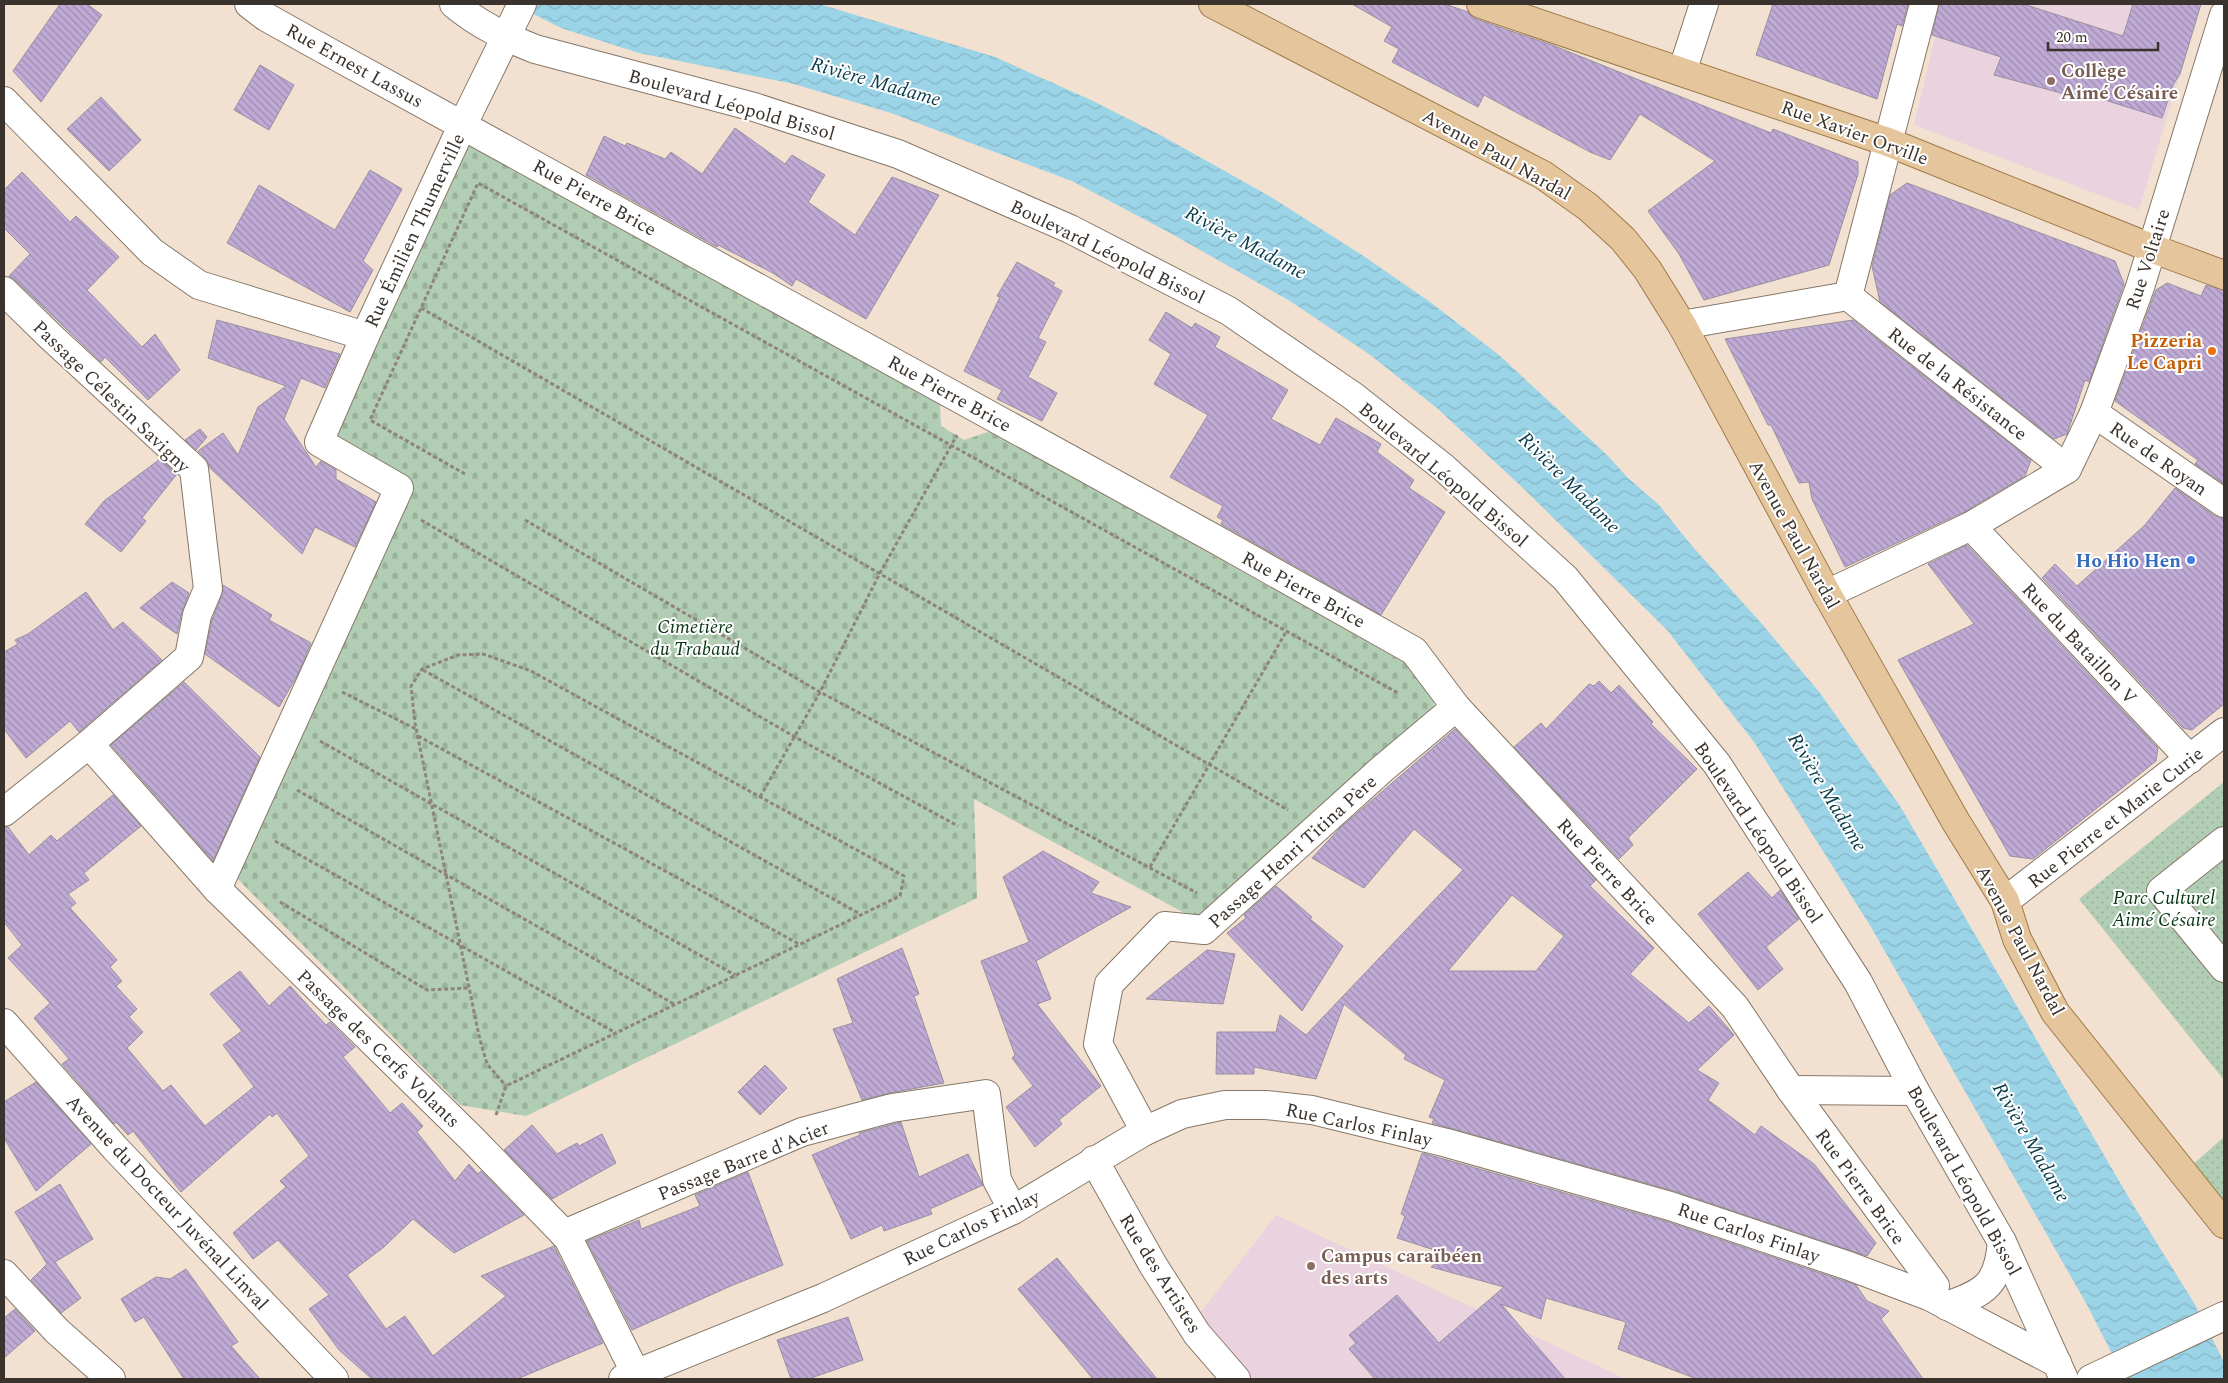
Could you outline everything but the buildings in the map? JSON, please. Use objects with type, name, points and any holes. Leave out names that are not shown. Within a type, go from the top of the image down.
[{"type":"main road","name":"Avenue Paul Nardal","points":[[1213,4],[1543,175],[1588,207],[1623,239],[1647,269],[1682,325],[1827,594],[1956,822],[2005,901],[2017,939],[2055,1012],[2224,1224]]},
{"type":"main road","name":"Rue Xavier Orville","points":[[1481,4],[1888,142],[2151,248],[2224,275]]},
{"type":"street","name":"Rue Ernest Lassus","points":[[249,4],[274,22],[462,124]]},
{"type":"street","name":"Boulevard Léopold Bissol","points":[[454,4],[473,20],[515,18],[535,48],[754,107],[898,154],[1070,229],[1229,311],[1353,396],[1444,468],[1565,578],[1710,756],[1858,982],[1915,1091],[2002,1242],[2060,1371]]},
{"type":"street","points":[[1682,72],[1704,4]]},
{"type":"street","points":[[1682,325],[1848,296],[1924,4]]},
{"type":"street","name":"Rue Voltaire","points":[[2067,469],[2094,413],[2140,287],[2224,15]]},
{"type":"street","name":"Rue Émilien Thumerville","points":[[217,889],[399,488],[319,442],[365,336],[462,124],[515,18]]},
{"type":"street","name":"Rue Émilien Thumerville","points":[[4,101],[152,252],[198,285],[365,336]]},
{"type":"street","name":"Rue Pierre Brice","points":[[462,124],[1414,651],[1456,707],[1735,1006],[1791,1090],[1935,1286],[1939,1302]]},
{"type":"street","name":"Passage Célestin Savigny","points":[[4,291],[194,469],[208,589],[197,615],[189,657],[89,744],[4,812]]},
{"type":"street","name":"Rue de la Résistance","points":[[1848,296],[2067,469]]},
{"type":"street","name":"Rue de Royan","points":[[2094,413],[2224,503]]},
{"type":"street","points":[[1827,594],[1971,526],[2067,469]]},
{"type":"street","name":"Rue du Bataillon V","points":[[1971,526],[2190,759]]},
{"type":"street","name":"Passage Henri Titina Père","points":[[1145,1131],[1098,1044],[1109,984],[1165,926],[1204,930],[1381,770],[1456,707]]},
{"type":"street","name":"Rue Pierre et Marie Curie","points":[[2005,901],[2224,732]]},
{"type":"street","name":"Passage des Cerfs Volants","points":[[89,744],[217,889],[483,1151],[568,1238],[629,1377]]},
{"type":"street","points":[[2224,841],[2161,892],[2224,968]]},
{"type":"street","name":"Avenue du Docteur Juvénal Linval","points":[[4,1023],[115,1148],[334,1379]]},
{"type":"street","points":[[1791,1090],[1915,1091]]},
{"type":"street","name":"Passage Barre d'Acier","points":[[564,1234],[802,1132],[892,1108],[986,1094],[998,1180],[1013,1210]]},
{"type":"street","name":"Rue Carlos Finlay","points":[[629,1377],[823,1298],[1013,1210],[1145,1131],[1182,1114],[1225,1105],[1266,1105],[1312,1110],[1447,1143],[1670,1206],[1849,1266],[1939,1302],[2060,1371]]},
{"type":"street","name":"Rue des Artistes","points":[[1094,1160],[1153,1265],[1197,1334],[1236,1379]]},
{"type":"street","points":[[1939,1302],[1974,1297],[1991,1283],[2000,1261],[2002,1242]]},
{"type":"street","points":[[4,1274],[57,1331],[111,1379]]},
{"type":"street","points":[[2093,1378],[2224,1316]]},
{"type":"path","points":[[465,474],[370,420],[478,183],[1398,693]]},
{"type":"path","points":[[421,308],[1318,827]]},
{"type":"path","points":[[760,797],[820,692],[880,573],[973,406]]},
{"type":"path","points":[[414,516],[795,737],[958,826]]},
{"type":"path","points":[[525,520],[820,692],[1200,895]]},
{"type":"path","points":[[1150,868],[1286,632]]},
{"type":"path","points":[[483,1151],[506,1086],[900,896],[904,876],[531,671],[483,654],[458,655],[422,669],[411,686],[418,736],[479,1036],[488,1064],[506,1086]]},
{"type":"path","points":[[422,669],[861,915]]},
{"type":"path","points":[[341,691],[417,730]]},
{"type":"path","points":[[311,736],[736,975]]},
{"type":"path","points":[[418,736],[800,944]]},
{"type":"path","points":[[288,785],[674,1004]]},
{"type":"path","points":[[272,839],[616,1033]]},
{"type":"path","points":[[273,898],[427,990],[469,988]]},
{"type":"shaded area","name":"Collège Aimé Césaire","points":[[1943,4],[2201,4],[2139,210],[1914,125]]},
{"type":"shaded area","name":"Campus caraïbéen des arts","points":[[1276,1215],[1626,1379],[1253,1379],[1197,1317]]},
{"type":"green space","name":"Cimetière du Trabaud","points":[[469,145],[940,404],[941,426],[964,440],[991,431],[1407,664],[1432,695],[1435,712],[1201,922],[974,799],[977,898],[526,1116],[460,1105],[234,875],[410,485],[333,438]]},
{"type":"green space","name":"Parc Culturel Aimé Césaire","points":[[2224,782],[2224,1080],[2079,899]]},
{"type":"green space","points":[[2224,1137],[2224,1203],[2191,1166]]},
{"type":"water","name":"Rivière Madame","points":[[514,4],[819,4],[995,57],[1091,100],[1164,137],[1271,197],[1365,257],[1430,302],[1499,355],[1659,505],[1692,546],[1762,624],[1820,693],[1900,806],[2132,1203],[2194,1303],[2224,1362],[2224,1379],[2125,1379],[2086,1303],[1871,927],[1754,742],[1667,630],[1523,488],[1438,409],[1369,354],[1290,301],[1172,234],[1072,181],[891,113],[794,84],[639,53],[561,28]]},
{"type":"place","name":"Collège Aimé Césaire","points":[[2051,81]]},
{"type":"place","name":"Pizzeria Le Capri","points":[[2212,351]]},
{"type":"place","name":"Ho Hio Hen","points":[[2191,560]]},
{"type":"place","name":"Campus caraïbéen des arts","points":[[1311,1266]]}]
